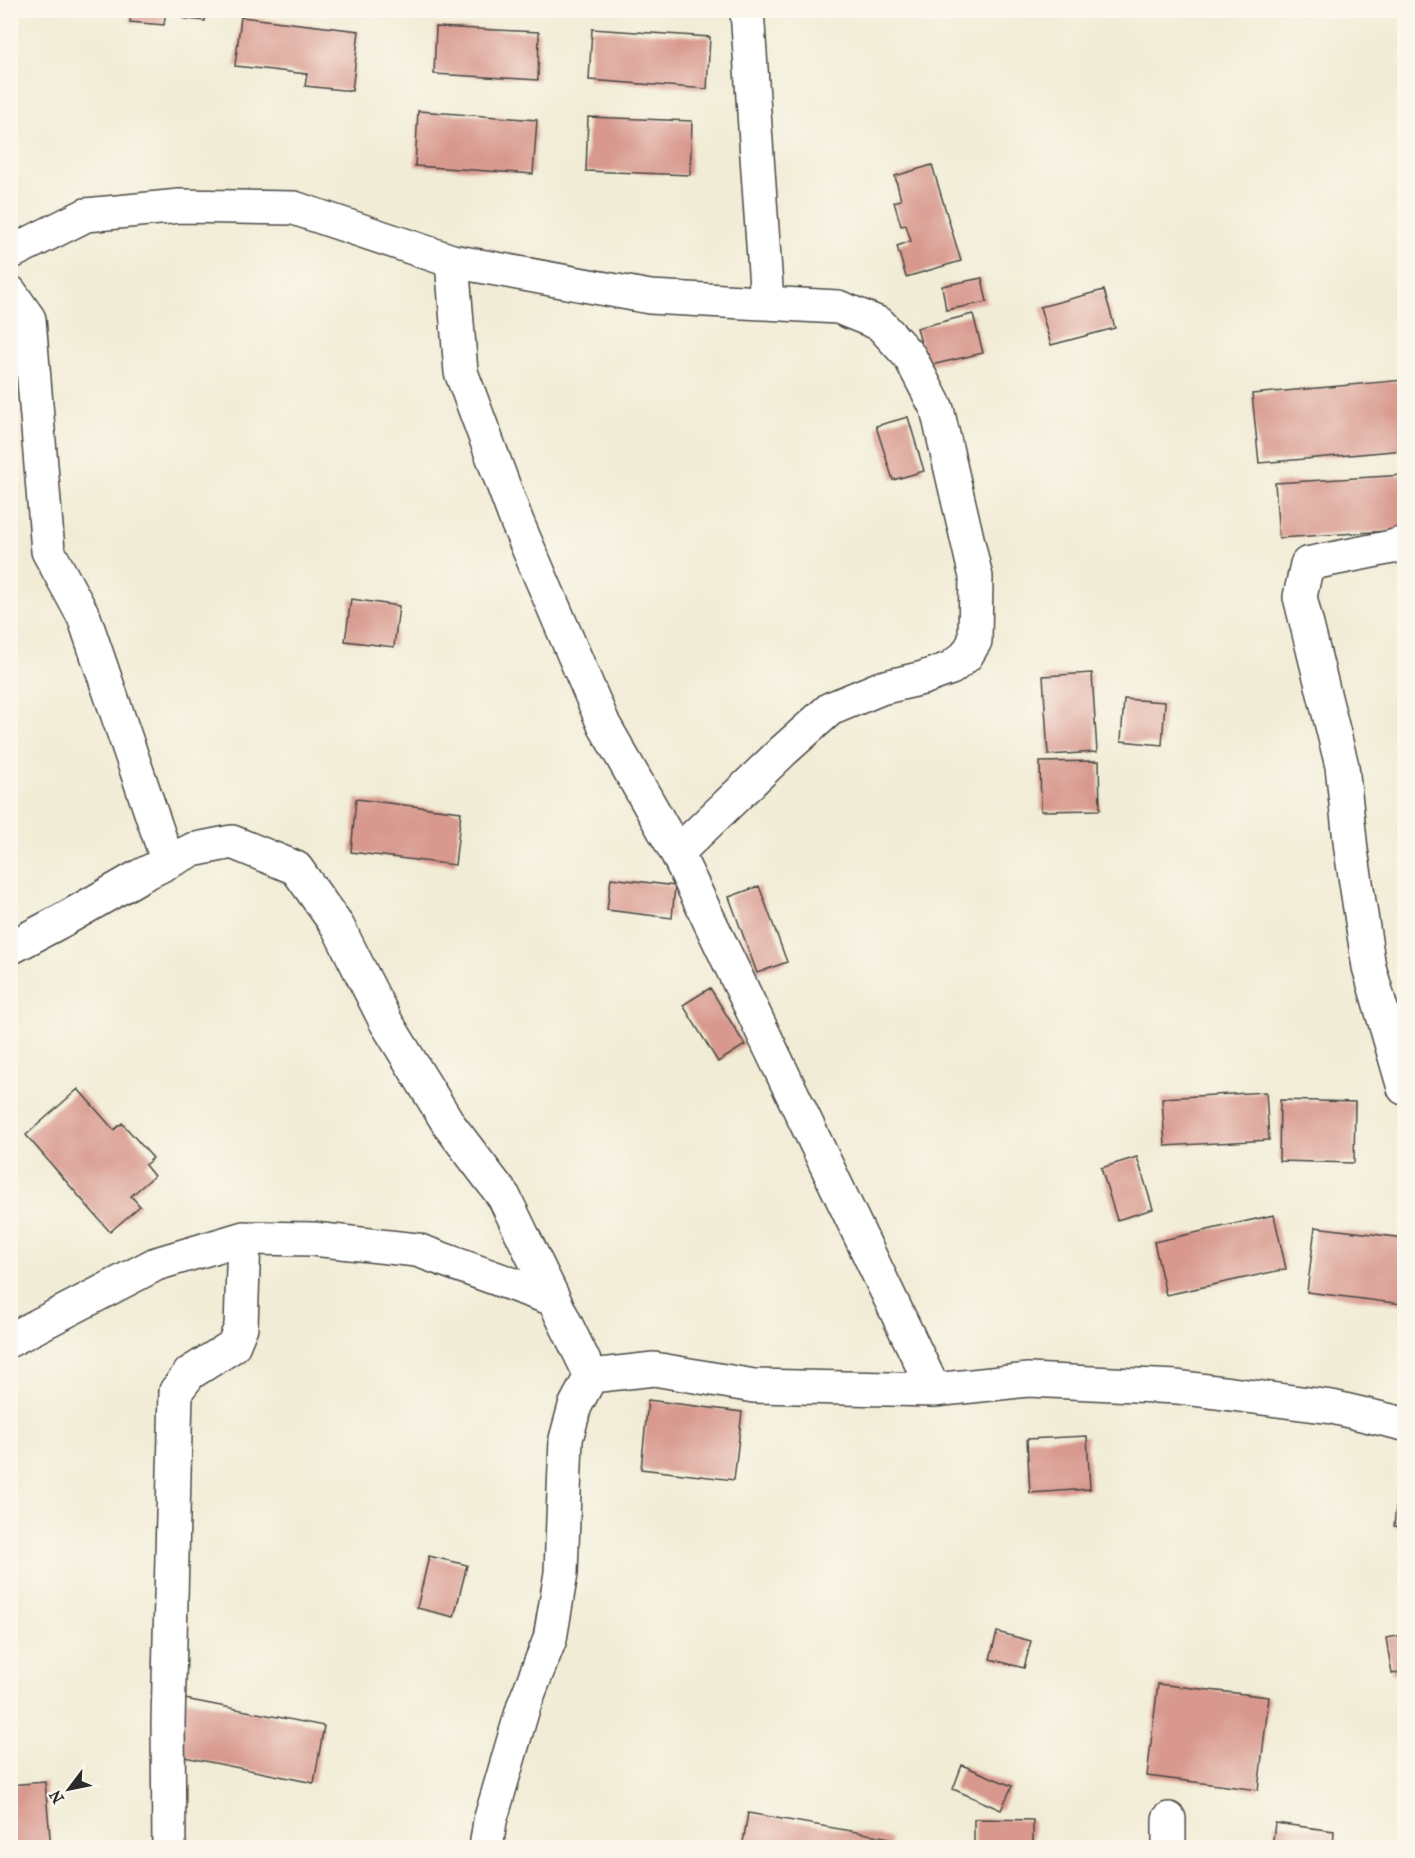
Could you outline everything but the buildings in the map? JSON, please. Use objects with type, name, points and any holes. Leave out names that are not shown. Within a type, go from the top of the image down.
[{"type":"street","points":[[747,10],[767,302]]},
{"type":"street","points":[[10,253],[86,215],[180,206],[294,208],[452,261],[650,297],[838,307],[880,324],[910,357],[937,409],[976,578],[975,641],[966,656],[951,668],[923,678],[881,688],[830,708],[677,853]]},
{"type":"street","points":[[452,261],[461,372],[517,522],[604,725],[677,853],[934,1390]]},
{"type":"street","points":[[10,292],[28,319],[48,551],[84,617],[168,862]]},
{"type":"street","points":[[1404,543],[1307,564],[1300,597],[1342,766],[1351,850],[1369,967],[1404,1088]]},
{"type":"street","points":[[10,948],[192,850],[232,842],[296,868],[338,927],[386,1022],[450,1126],[504,1197],[591,1376]]},
{"type":"street","points":[[10,1340],[156,1264],[244,1238],[313,1239],[417,1250],[553,1299]]},
{"type":"street","points":[[169,1848],[168,1723],[176,1391],[190,1373],[233,1346],[241,1327],[244,1238]]},
{"type":"street","points":[[591,1376],[654,1369],[754,1386],[934,1390],[1028,1380],[1177,1387],[1332,1407],[1404,1424]]},
{"type":"street","points":[[486,1848],[490,1821],[524,1705],[550,1639],[561,1573],[566,1439],[574,1406],[591,1376]]}]
